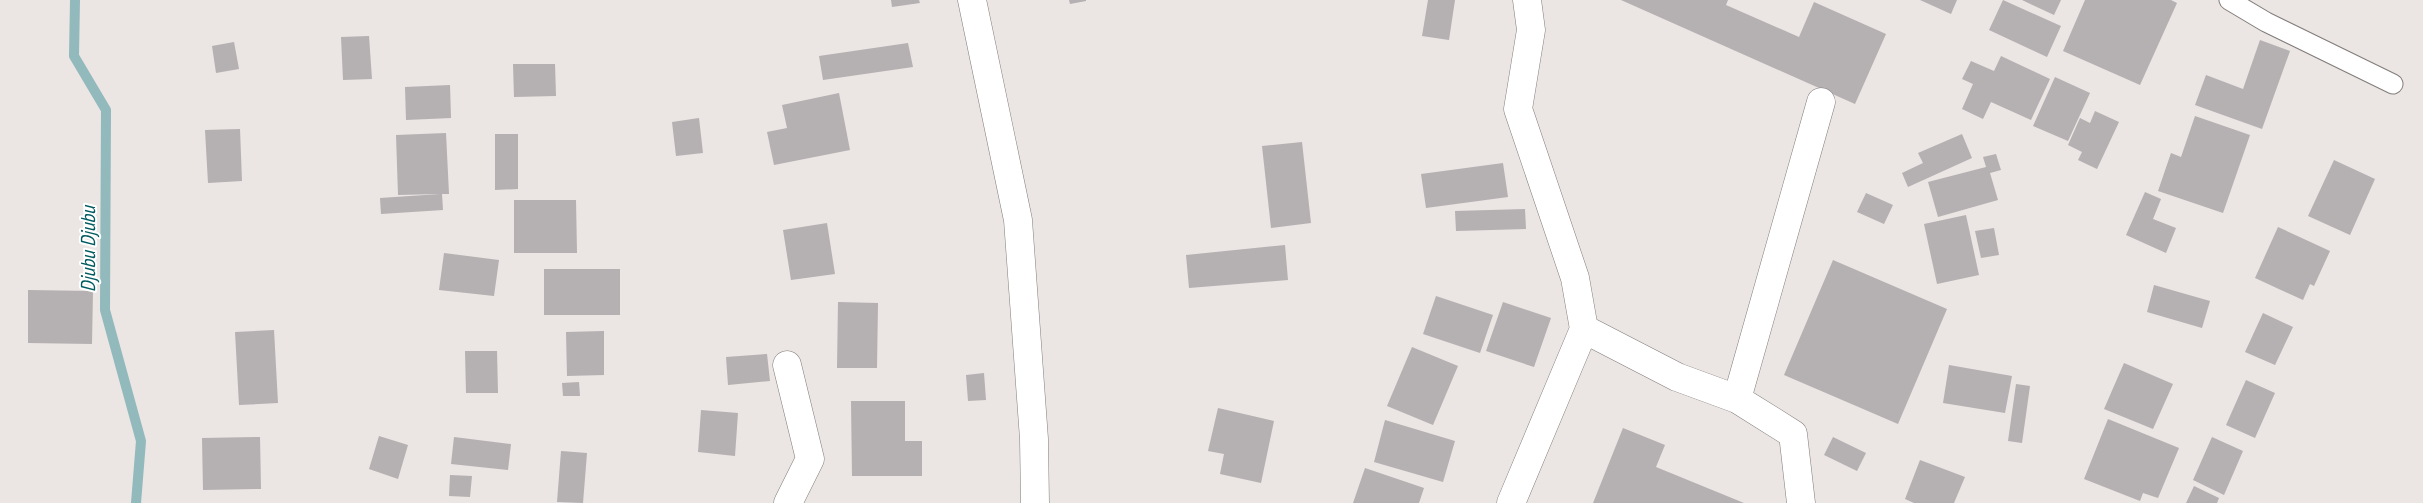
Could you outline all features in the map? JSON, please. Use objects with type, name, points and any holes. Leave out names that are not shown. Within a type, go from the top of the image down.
[{"type":"street","points":[[972,0],[1018,220],[1034,440],[1035,503]]},
{"type":"street","points":[[1511,503],[1584,329],[1575,278],[1518,109],[1532,30],[1527,0]]},
{"type":"street","points":[[1737,398],[1821,102]]},
{"type":"street","points":[[1584,329],[1677,377],[1737,398],[1794,434],[1801,503]]},
{"type":"street","points":[[786,365],[810,459],[788,503]]},
{"type":"lane","points":[[2229,0],[2266,22],[2394,84]]},
{"type":"building","points":[[891,0],[919,0],[920,3],[892,7]]},
{"type":"building","points":[[1069,0],[1086,0],[1086,1],[1070,4]]},
{"type":"building","points":[[1428,0],[1455,0],[1449,40],[1422,36]]},
{"type":"building","points":[[1621,0],[1728,0],[1726,5],[1799,37],[1814,2],[1886,34],[1855,104]]},
{"type":"building","points":[[1920,0],[1957,0],[1951,14]]},
{"type":"building","points":[[2003,0],[2061,26],[2047,57],[1989,30]]},
{"type":"building","points":[[2022,0],[2061,0],[2054,15]]},
{"type":"building","points":[[2085,0],[2171,0],[2177,3],[2140,85],[2063,51]]},
{"type":"building","points":[[369,36],[372,79],[343,80],[341,37]]},
{"type":"building","points":[[2260,40],[2290,51],[2262,129],[2195,105],[2206,75],[2243,89]]},
{"type":"building","points":[[234,42],[239,69],[216,73],[212,46]]},
{"type":"building","points":[[908,43],[913,67],[823,80],[819,56]]},
{"type":"building","points":[[2001,56],[2050,79],[2031,120],[1991,102],[1983,119],[1962,109],[1973,84],[1962,79],[1971,61],[1994,71]]},
{"type":"building","points":[[513,64],[555,64],[556,96],[514,97]]},
{"type":"building","points":[[2055,77],[2090,93],[2068,141],[2033,126]]},
{"type":"building","points":[[450,85],[451,118],[406,120],[405,87]]},
{"type":"building","points":[[839,93],[850,150],[774,165],[767,132],[787,128],[782,105]]},
{"type":"building","points":[[2095,111],[2119,122],[2097,169],[2078,160],[2082,152],[2068,145],[2080,118],[2090,123]]},
{"type":"building","points":[[2195,116],[2250,135],[2223,213],[2158,191],[2171,153],[2181,157]]},
{"type":"building","points":[[699,118],[703,153],[676,156],[672,122]]},
{"type":"building","points":[[240,129],[242,181],[208,183],[205,130]]},
{"type":"building","points":[[446,133],[449,194],[442,194],[443,210],[381,214],[380,198],[440,194],[398,195],[396,135]]},
{"type":"building","points":[[495,134],[518,134],[518,189],[495,190]]},
{"type":"building","points":[[1962,134],[1972,158],[1908,187],[1902,173],[1923,163],[1918,153]]},
{"type":"building","points":[[1302,142],[1311,223],[1271,228],[1262,146]]},
{"type":"building","points":[[1996,154],[2001,170],[1990,173],[1998,200],[1938,217],[1928,182],[1986,167],[1983,157]]},
{"type":"building","points":[[2334,160],[2375,179],[2350,235],[2308,216]]},
{"type":"building","points":[[1503,163],[1508,197],[1426,208],[1421,174]]},
{"type":"building","points":[[2145,192],[2161,199],[2153,219],[2176,228],[2166,253],[2126,235]]},
{"type":"building","points":[[1866,193],[1893,205],[1884,224],[1857,212]]},
{"type":"building","points":[[514,200],[576,200],[577,253],[514,253]]},
{"type":"building","points":[[1525,209],[1526,229],[1456,231],[1455,211]]},
{"type":"building","points":[[1966,215],[1979,275],[1937,284],[1924,224]]},
{"type":"building","points":[[827,223],[835,274],[791,280],[783,230]]},
{"type":"building","points":[[2278,227],[2330,251],[2314,286],[2310,284],[2303,300],[2255,278]]},
{"type":"building","points":[[1994,228],[1999,255],[1981,258],[1975,231]]},
{"type":"building","points":[[1285,245],[1288,280],[1189,288],[1186,255]]},
{"type":"building","points":[[444,253],[499,260],[494,296],[439,290]]},
{"type":"building","points":[[1833,260],[1947,309],[1898,424],[1784,375]]},
{"type":"building","points":[[544,269],[620,269],[620,315],[544,315]]},
{"type":"building","points":[[2154,285],[2210,301],[2202,328],[2147,312]]},
{"type":"building","points":[[28,290],[93,291],[92,344],[28,343]]},
{"type":"building","points":[[1436,296],[1493,315],[1480,353],[1423,334]]},
{"type":"building","points":[[838,302],[878,303],[877,368],[837,368]]},
{"type":"building","points":[[1503,302],[1551,318],[1534,367],[1486,351]]},
{"type":"building","points":[[2263,313],[2293,327],[2275,365],[2245,352]]},
{"type":"building","points":[[274,330],[278,403],[239,405],[235,332]]},
{"type":"building","points":[[604,331],[604,375],[567,376],[566,332]]},
{"type":"building","points":[[1412,347],[1458,366],[1433,425],[1387,406]]},
{"type":"building","points":[[465,351],[497,351],[498,393],[466,393]]},
{"type":"building","points":[[767,354],[770,381],[728,385],[726,357]]},
{"type":"building","points":[[2124,363],[2173,384],[2153,429],[2104,409]]},
{"type":"building","points":[[1949,365],[2012,376],[2005,413],[1943,403]]},
{"type":"building","points":[[984,373],[986,400],[968,401],[966,375]]},
{"type":"building","points":[[2246,380],[2275,393],[2255,438],[2226,425]]},
{"type":"building","points":[[579,382],[580,396],[563,396],[562,383]]},
{"type":"building","points":[[2016,384],[2030,386],[2022,443],[2008,441]]},
{"type":"building","points":[[851,401],[905,401],[905,441],[922,441],[922,476],[852,476]]},
{"type":"building","points":[[1218,408],[1274,421],[1261,483],[1220,474],[1224,454],[1208,451]]},
{"type":"building","points":[[701,410],[738,413],[735,456],[698,452]]},
{"type":"building","points":[[2108,419],[2179,448],[2158,498],[2143,493],[2140,501],[2084,479]]},
{"type":"building","points":[[1385,420],[1455,441],[1443,482],[1374,462]]},
{"type":"building","points":[[1623,428],[1665,445],[1656,467],[1744,503],[1593,503]]},
{"type":"building","points":[[379,436],[408,445],[398,479],[369,469]]},
{"type":"building","points":[[260,437],[261,489],[203,490],[202,438]]},
{"type":"building","points":[[454,437],[511,444],[508,470],[451,464]]},
{"type":"building","points":[[1833,437],[1866,453],[1857,471],[1824,455]]},
{"type":"building","points":[[2212,437],[2243,451],[2224,495],[2193,480]]},
{"type":"building","points":[[561,451],[587,453],[583,503],[557,502]]},
{"type":"building","points":[[1920,460],[1965,477],[1954,503],[1914,503],[1905,499]]},
{"type":"building","points":[[1365,468],[1424,488],[1419,503],[1353,503]]},
{"type":"building","points":[[450,475],[472,476],[470,497],[449,496]]},
{"type":"building","points":[[2194,486],[2219,498],[2217,503],[2186,503]]},
{"type":"waterway","name":"Djubu Djubu","points":[[75,0],[74,56],[106,110],[105,310],[141,441],[136,503]]}]
